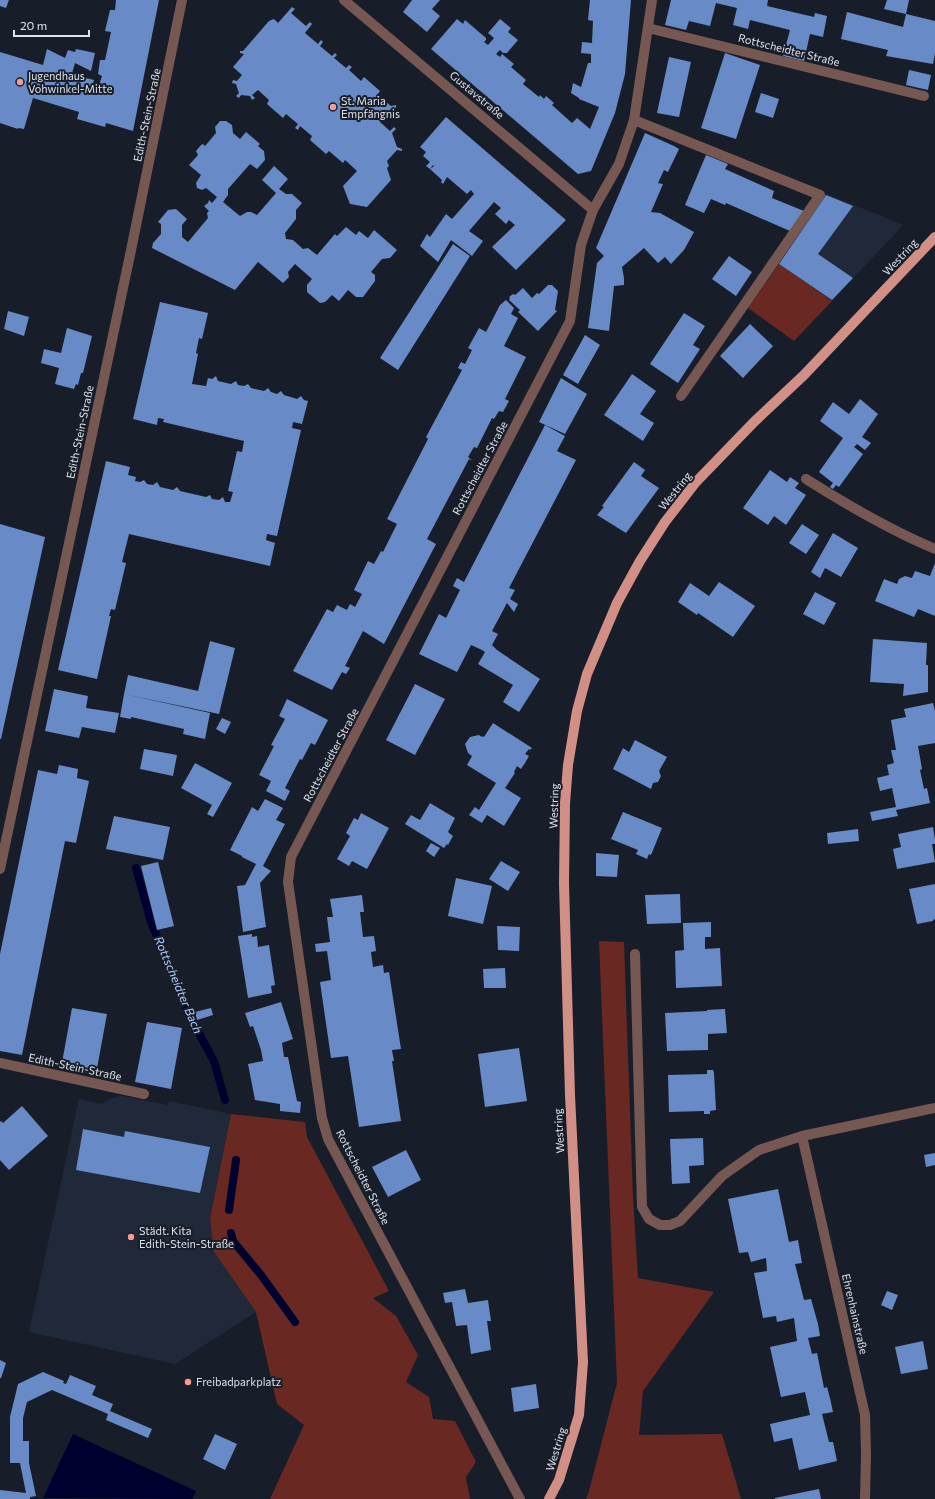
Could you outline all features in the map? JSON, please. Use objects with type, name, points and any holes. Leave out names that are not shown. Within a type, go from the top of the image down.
[{"type":"main road","name":"Westring","points":[[549,1499],[559,1480],[579,1415],[583,1362],[570,1095],[564,883],[565,803],[568,765],[577,711],[587,674],[617,603],[640,560],[696,482],[754,422],[804,375],[935,237]]},
{"type":"street","name":"Edith-Stein-Straße","points":[[0,869],[129,262],[182,0]]},
{"type":"street","name":"Gustavstraße","points":[[344,0],[593,210]]},
{"type":"street","name":"Rottscheidter Straße","points":[[520,1499],[328,1139],[322,1118],[288,882],[292,857],[570,321],[581,245],[593,210],[619,164],[634,120],[652,0]]},
{"type":"street","name":"Rottscheidter Straße","points":[[648,28],[924,96]]},
{"type":"street","points":[[634,120],[820,195],[681,396]]},
{"type":"street","points":[[806,479],[844,502],[912,539],[935,549]]},
{"type":"street","points":[[635,954],[642,1207],[649,1219],[660,1225],[670,1225],[680,1221],[722,1176],[758,1150],[802,1136],[935,1108]]},
{"type":"street","name":"Edith-Stein-Straße","points":[[0,1063],[144,1094]]},
{"type":"street","name":"Ehrenhainstraße","points":[[802,1136],[865,1415],[865,1499]]},
{"type":"shaded area","points":[[827,194],[903,225],[832,301],[779,264]]},
{"type":"shaded area","points":[[779,264],[832,301],[794,341],[748,308]]},
{"type":"shaded area","points":[[599,941],[624,942],[633,1197],[638,1278],[714,1292],[643,1391],[639,1435],[722,1434],[741,1499],[586,1499],[617,1383]]},
{"type":"shaded area","name":"Städt. Kita Edith-Stein-Straße","points":[[120,1096],[168,1105],[169,1101],[231,1114],[210,1218],[214,1252],[256,1312],[175,1364],[29,1332],[79,1099],[102,1104],[110,1099]]},
{"type":"shaded area","points":[[231,1114],[305,1122],[307,1137],[389,1291],[373,1298],[396,1316],[418,1355],[406,1382],[429,1397],[433,1419],[455,1421],[476,1462],[466,1477],[470,1499],[270,1499],[304,1425],[277,1404],[256,1312],[214,1252],[210,1218]]},
{"type":"shaded area","points":[[73,1434],[196,1491],[192,1499],[43,1498]]},
{"type":"building","points":[[0,0],[9,0],[6,8],[0,6]]},
{"type":"building","points":[[116,0],[159,0],[133,131],[106,123],[105,127],[77,119],[79,112],[33,98],[24,129],[18,129],[0,123],[0,52],[43,65],[47,49],[65,58],[68,50],[75,52],[76,49],[95,53],[91,71],[75,63],[71,77],[77,79],[78,76],[94,80],[93,84],[99,85],[102,76],[98,74],[100,60],[105,60],[111,32],[105,31],[110,10],[115,10]]},
{"type":"building","points":[[412,0],[440,0],[432,9],[440,16],[427,32],[403,12]]},
{"type":"building","points":[[590,0],[631,0],[625,74],[615,113],[591,171],[578,174],[431,49],[457,19],[463,24],[465,20],[486,38],[484,42],[488,45],[494,38],[488,33],[500,19],[511,28],[508,32],[518,40],[507,53],[503,53],[500,50],[496,54],[500,57],[502,54],[514,64],[511,67],[526,80],[523,84],[539,97],[540,95],[544,99],[546,96],[554,103],[552,105],[572,123],[577,118],[590,129],[599,107],[579,99],[571,93],[573,83],[581,87],[588,63],[591,63],[591,54],[581,53],[582,42],[592,43],[593,21],[588,20]]},
{"type":"building","points":[[671,0],[768,0],[767,6],[814,17],[815,13],[827,16],[823,37],[810,34],[804,61],[783,56],[790,30],[750,20],[748,29],[733,25],[737,8],[716,3],[710,26],[689,21],[686,30],[665,25]]},
{"type":"building","points":[[887,0],[909,0],[906,14],[884,9]]},
{"type":"building","name":"St. Maria Empfängnis","points":[[292,7],[295,9],[291,13],[306,26],[310,22],[312,24],[305,33],[318,44],[321,40],[323,42],[320,46],[332,56],[335,53],[337,55],[334,58],[346,68],[349,65],[352,67],[349,70],[361,81],[364,77],[380,91],[377,95],[391,106],[396,105],[396,108],[391,109],[380,122],[390,131],[394,127],[396,129],[392,133],[397,147],[402,149],[402,151],[397,150],[387,161],[389,166],[387,168],[391,180],[367,207],[350,204],[343,186],[357,171],[345,160],[343,163],[329,151],[326,154],[310,140],[312,136],[300,126],[298,130],[295,128],[298,124],[286,114],[283,118],[267,104],[269,100],[258,90],[252,95],[255,98],[252,100],[250,96],[241,95],[239,98],[236,96],[239,93],[236,84],[232,83],[233,80],[237,81],[242,75],[233,67],[244,54],[240,53],[240,51],[243,51],[269,21],[274,19],[278,23]]},
{"type":"building","points":[[847,12],[903,27],[906,14],[935,21],[935,53],[933,64],[886,56],[888,50],[841,39]]},
{"type":"building","points":[[725,53],[760,65],[736,139],[701,128]]},
{"type":"building","points":[[669,57],[691,62],[679,117],[657,113]]},
{"type":"building","points":[[909,70],[931,75],[928,90],[906,85]]},
{"type":"building","points":[[761,93],[779,99],[773,118],[755,112]]},
{"type":"building","points":[[446,117],[566,220],[516,270],[492,247],[515,225],[509,220],[506,224],[495,214],[501,208],[494,202],[469,231],[483,241],[472,256],[451,240],[438,262],[420,246],[427,234],[430,237],[446,214],[452,219],[474,194],[471,190],[467,194],[447,177],[443,184],[441,182],[442,180],[426,166],[430,162],[423,156],[426,152],[420,147]]},
{"type":"building","points":[[220,121],[226,121],[232,125],[233,133],[240,139],[246,132],[260,144],[258,146],[264,151],[265,160],[257,169],[250,164],[228,189],[228,195],[223,202],[240,216],[247,212],[257,215],[276,193],[262,180],[274,166],[288,179],[279,189],[286,194],[292,194],[302,203],[296,210],[296,219],[285,233],[286,239],[293,240],[303,249],[308,248],[317,255],[335,234],[337,236],[346,227],[356,235],[359,231],[368,238],[374,230],[397,250],[390,258],[382,259],[371,272],[375,275],[375,281],[363,297],[356,297],[348,290],[339,301],[332,295],[325,302],[320,303],[307,292],[307,285],[312,279],[295,264],[288,272],[289,277],[283,283],[258,262],[235,290],[152,248],[153,243],[161,234],[161,224],[158,222],[168,210],[176,209],[187,219],[182,225],[182,237],[188,242],[208,218],[207,213],[209,211],[204,206],[209,200],[212,203],[217,197],[206,188],[202,190],[197,188],[196,183],[201,175],[189,165],[198,155],[196,151],[201,145],[203,144],[205,146],[216,133],[215,127]]},
{"type":"building","points":[[645,133],[679,149],[668,172],[664,170],[658,183],[663,184],[651,212],[660,213],[694,232],[684,250],[671,264],[665,257],[658,263],[644,248],[622,267],[624,285],[614,286],[609,331],[588,328],[597,263],[604,256],[596,248]]},
{"type":"building","points":[[706,155],[728,164],[725,169],[774,191],[772,198],[804,211],[790,231],[726,203],[725,205],[711,199],[704,213],[685,205]]},
{"type":"building","points":[[826,195],[853,206],[818,254],[853,278],[832,300],[779,264]]},
{"type":"building","points":[[453,244],[470,256],[398,370],[380,358]]},
{"type":"building","points":[[729,256],[752,272],[736,296],[712,279]]},
{"type":"building","points":[[548,285],[552,285],[558,291],[555,310],[557,311],[538,331],[518,312],[520,310],[509,300],[509,297],[513,294],[515,295],[523,288],[532,298],[537,293],[539,294]]},
{"type":"building","points":[[506,300],[514,308],[511,314],[518,318],[504,346],[526,357],[505,399],[509,401],[503,412],[499,411],[494,419],[492,418],[477,448],[474,447],[468,457],[473,461],[469,459],[427,539],[436,544],[384,644],[363,631],[345,666],[350,668],[346,674],[342,672],[332,690],[293,671],[327,609],[333,612],[337,605],[347,610],[350,604],[355,607],[362,594],[354,590],[368,561],[374,564],[381,551],[383,552],[397,524],[387,519],[428,439],[426,437],[462,370],[458,368],[461,362],[465,364],[472,350],[468,348],[479,328],[486,332],[500,305]]},
{"type":"building","points":[[160,302],[208,313],[202,339],[199,338],[196,353],[198,354],[192,384],[206,386],[208,378],[212,379],[216,376],[218,381],[231,384],[236,381],[238,385],[244,386],[248,384],[251,388],[264,391],[268,388],[271,392],[277,394],[281,391],[284,395],[297,399],[301,396],[304,400],[308,401],[302,424],[293,422],[292,428],[301,430],[277,536],[267,534],[266,540],[275,543],[270,566],[129,534],[122,562],[126,563],[115,610],[111,609],[109,616],[111,616],[97,679],[58,670],[106,461],[130,467],[128,475],[136,477],[135,481],[140,482],[144,480],[147,484],[153,485],[157,482],[160,487],[173,490],[177,487],[180,491],[206,497],[210,495],[212,499],[219,500],[223,497],[225,502],[230,502],[233,492],[228,491],[237,451],[242,452],[244,441],[163,422],[164,419],[158,418],[157,425],[133,419]]},
{"type":"building","points":[[8,311],[29,317],[24,336],[4,329]]},
{"type":"building","points":[[684,313],[705,326],[693,345],[700,349],[678,383],[650,364]]},
{"type":"building","points":[[750,324],[773,346],[743,378],[720,356]]},
{"type":"building","points":[[67,328],[92,336],[83,373],[81,373],[78,385],[76,384],[74,389],[55,384],[59,368],[41,363],[44,349],[61,353]]},
{"type":"building","points":[[585,335],[600,345],[578,384],[563,375]]},
{"type":"building","points":[[632,374],[656,391],[640,414],[654,423],[643,441],[604,415]]},
{"type":"building","points":[[561,378],[587,394],[565,434],[539,422]]},
{"type":"building","points":[[860,399],[878,414],[862,437],[871,443],[865,450],[857,444],[854,447],[863,454],[839,487],[836,485],[833,489],[830,487],[833,483],[819,472],[843,438],[820,421],[833,402],[849,414]]},
{"type":"building","points":[[545,425],[565,436],[557,451],[576,460],[509,588],[515,590],[510,599],[518,604],[514,612],[507,603],[492,631],[498,634],[492,645],[497,650],[540,679],[519,712],[503,702],[513,685],[478,664],[485,652],[482,650],[471,645],[457,672],[419,654],[439,614],[446,618],[460,590],[453,586],[457,578],[464,582]]},
{"type":"building","points":[[634,462],[645,470],[641,476],[659,488],[626,533],[597,515]]},
{"type":"building","points":[[770,470],[787,482],[790,477],[799,483],[795,488],[806,495],[786,525],[774,516],[768,525],[743,508]]},
{"type":"building","points":[[0,524],[45,537],[1,739],[0,739]]},
{"type":"building","points":[[802,524],[819,535],[806,554],[789,543]]},
{"type":"building","points":[[833,533],[858,548],[841,577],[825,568],[820,578],[811,572]]},
{"type":"building","points":[[935,563],[935,616],[918,609],[914,617],[875,601],[884,579],[897,584],[899,579],[905,576],[912,578],[915,571],[930,576]]},
{"type":"building","points":[[719,582],[755,606],[733,637],[698,613],[697,615],[678,602],[690,583],[709,596]]},
{"type":"building","points":[[815,592],[836,603],[824,625],[803,614]]},
{"type":"building","points":[[873,639],[927,643],[926,665],[928,665],[928,692],[903,696],[904,684],[870,682]]},
{"type":"building","points":[[210,641],[235,648],[219,714],[124,694],[128,675],[198,691]]},
{"type":"building","points":[[415,684],[445,699],[415,755],[386,740]]},
{"type":"building","points":[[54,689],[88,696],[86,708],[119,713],[115,733],[82,727],[79,738],[45,731]]},
{"type":"building","points":[[124,694],[210,713],[205,739],[183,734],[184,729],[131,717],[131,719],[120,717]]},
{"type":"building","points":[[287,699],[328,720],[315,745],[311,743],[302,760],[300,759],[285,788],[290,791],[285,801],[266,791],[271,781],[259,775],[274,746],[271,745],[285,719],[279,716]]},
{"type":"building","points":[[933,703],[935,711],[935,743],[918,746],[922,769],[920,770],[924,789],[927,788],[930,803],[896,810],[898,816],[872,821],[870,812],[896,807],[892,788],[880,791],[877,778],[889,775],[887,765],[894,763],[891,750],[896,750],[891,720],[906,717],[904,709]]},
{"type":"building","points":[[222,718],[231,722],[225,734],[216,729]]},
{"type":"building","points":[[493,723],[532,748],[525,754],[529,756],[521,769],[517,766],[514,772],[515,773],[505,788],[521,798],[504,826],[487,815],[482,823],[469,815],[475,807],[479,810],[496,783],[467,765],[472,756],[468,753],[465,744],[470,737],[479,735],[484,737]]},
{"type":"building","points":[[635,740],[667,757],[659,771],[661,776],[658,782],[653,783],[651,789],[613,769],[623,748],[629,752]]},
{"type":"building","points":[[144,749],[177,755],[173,776],[140,769]]},
{"type":"building","points":[[195,763],[232,783],[213,817],[207,814],[212,805],[181,788]]},
{"type":"building","points":[[59,765],[78,769],[77,778],[89,781],[76,843],[65,841],[22,1055],[0,1051],[0,954],[38,770],[57,774]]},
{"type":"building","points":[[265,799],[283,808],[276,820],[285,824],[263,866],[271,871],[260,883],[266,927],[243,932],[237,886],[245,885],[256,864],[230,850],[252,807],[258,811]]},
{"type":"building","points":[[430,803],[455,818],[448,832],[453,836],[448,845],[447,844],[444,848],[405,824],[411,815],[420,820]]},
{"type":"building","points":[[623,812],[662,828],[651,855],[649,854],[647,859],[636,854],[638,850],[611,839]]},
{"type":"building","points":[[361,813],[389,828],[367,869],[352,861],[349,866],[337,859],[350,836],[346,833],[354,818],[358,820]]},
{"type":"building","points":[[114,816],[170,827],[163,860],[106,849]]},
{"type":"building","points":[[933,827],[935,844],[932,844],[935,862],[897,869],[893,849],[901,847],[898,834]]},
{"type":"building","points":[[858,829],[859,841],[828,844],[827,833]]},
{"type":"building","points":[[431,843],[440,848],[434,857],[426,851]]},
{"type":"building","points":[[596,853],[619,855],[617,877],[596,876]]},
{"type":"building","points":[[501,861],[520,872],[508,891],[489,879]]},
{"type":"building","points":[[158,862],[174,926],[157,930],[141,866]]},
{"type":"building","points":[[456,878],[492,886],[483,924],[448,916]]},
{"type":"building","points":[[935,884],[935,919],[933,921],[917,924],[909,889]]},
{"type":"building","points":[[680,894],[681,923],[647,924],[645,895]]},
{"type":"building","points":[[362,895],[364,912],[360,912],[363,937],[374,936],[376,951],[371,952],[373,967],[383,965],[384,973],[389,972],[401,1049],[392,1050],[394,1061],[392,1061],[401,1121],[359,1127],[348,1056],[331,1058],[320,982],[331,980],[327,951],[316,952],[315,944],[330,942],[327,917],[333,917],[330,899]]},
{"type":"building","points":[[711,922],[711,937],[705,937],[705,949],[720,948],[722,986],[676,988],[675,951],[684,950],[683,923]]},
{"type":"building","points":[[497,926],[520,927],[519,951],[498,950]]},
{"type":"building","points":[[252,934],[252,937],[257,936],[258,947],[269,945],[275,985],[271,986],[272,993],[248,998],[238,936]]},
{"type":"building","points":[[505,968],[506,988],[484,988],[483,969]]},
{"type":"building","points":[[281,1002],[293,1039],[282,1043],[284,1057],[288,1057],[297,1101],[301,1102],[300,1113],[280,1111],[280,1104],[255,1100],[248,1064],[263,1061],[253,1026],[250,1027],[245,1013]]},
{"type":"building","points":[[72,1008],[107,1014],[96,1074],[61,1068]]},
{"type":"building","points":[[211,1008],[213,1015],[197,1020],[195,1012]]},
{"type":"building","points":[[725,1009],[727,1033],[708,1034],[708,1050],[667,1051],[665,1013]]},
{"type":"building","points":[[147,1022],[182,1028],[171,1089],[135,1082]]},
{"type":"building","points":[[519,1048],[527,1101],[485,1107],[478,1054]]},
{"type":"building","points":[[707,1070],[713,1070],[714,1073],[716,1110],[710,1111],[710,1114],[704,1114],[704,1111],[669,1112],[668,1075],[707,1074]]},
{"type":"building","points":[[22,1106],[48,1136],[9,1170],[0,1160],[0,1122],[1,1121],[3,1123]]},
{"type":"building","points":[[83,1129],[124,1137],[125,1131],[210,1147],[200,1193],[76,1170]]},
{"type":"building","points":[[703,1138],[704,1165],[689,1166],[690,1183],[672,1184],[670,1139]]},
{"type":"building","points":[[406,1150],[421,1180],[388,1197],[372,1167]]},
{"type":"building","points":[[935,1153],[935,1165],[926,1167],[924,1155]]},
{"type":"building","points":[[778,1189],[789,1242],[798,1240],[802,1263],[795,1264],[804,1300],[811,1299],[818,1324],[820,1336],[808,1338],[812,1354],[817,1353],[824,1388],[827,1387],[830,1398],[833,1412],[822,1414],[829,1442],[833,1442],[837,1461],[799,1470],[792,1438],[774,1442],[770,1424],[810,1415],[805,1392],[781,1397],[770,1347],[797,1341],[794,1318],[777,1322],[776,1316],[763,1318],[754,1273],[767,1271],[766,1258],[751,1262],[748,1252],[739,1253],[728,1199]]},
{"type":"building","points":[[465,1289],[468,1303],[488,1300],[491,1321],[487,1321],[491,1350],[471,1354],[467,1325],[456,1326],[452,1302],[445,1303],[443,1293]]},
{"type":"building","points":[[887,1291],[898,1295],[892,1310],[881,1305]]},
{"type":"building","points":[[923,1341],[928,1369],[901,1374],[895,1347]]},
{"type":"building","points":[[0,1360],[6,1363],[1,1378],[0,1378]]},
{"type":"building","points":[[43,1372],[64,1381],[63,1383],[66,1384],[70,1375],[96,1386],[92,1395],[113,1404],[110,1411],[152,1429],[148,1438],[106,1420],[108,1414],[52,1390],[27,1402],[23,1418],[23,1441],[29,1441],[29,1463],[36,1496],[30,1497],[30,1499],[0,1499],[0,1490],[26,1493],[20,1463],[10,1463],[10,1417],[18,1384]]},
{"type":"building","points":[[536,1384],[539,1408],[514,1412],[511,1388]]},
{"type":"building","points":[[215,1434],[237,1444],[225,1470],[203,1459]]},
{"type":"building","points":[[819,1489],[821,1499],[775,1499],[775,1498]]},
{"type":"waterway","name":"Rottscheidter Bach","points":[[136,868],[151,922],[190,1017],[214,1061],[225,1100]]},
{"type":"waterway","name":"Rottscheidter Bach","points":[[229,1210],[236,1160]]},
{"type":"waterway","name":"Rottscheidter Bach","points":[[231,1233],[233,1241],[261,1275],[295,1322]]},
{"type":"place","name":"Jugendhaus Vohwinkel-Mitte","points":[[20,82]]},
{"type":"place","name":"St. Maria Empfängnis","points":[[333,107]]},
{"type":"place","name":"Städt. Kita Edith-Stein-Straße","points":[[131,1237]]},
{"type":"place","name":"Freibadparkplatz","points":[[188,1382]]}]
